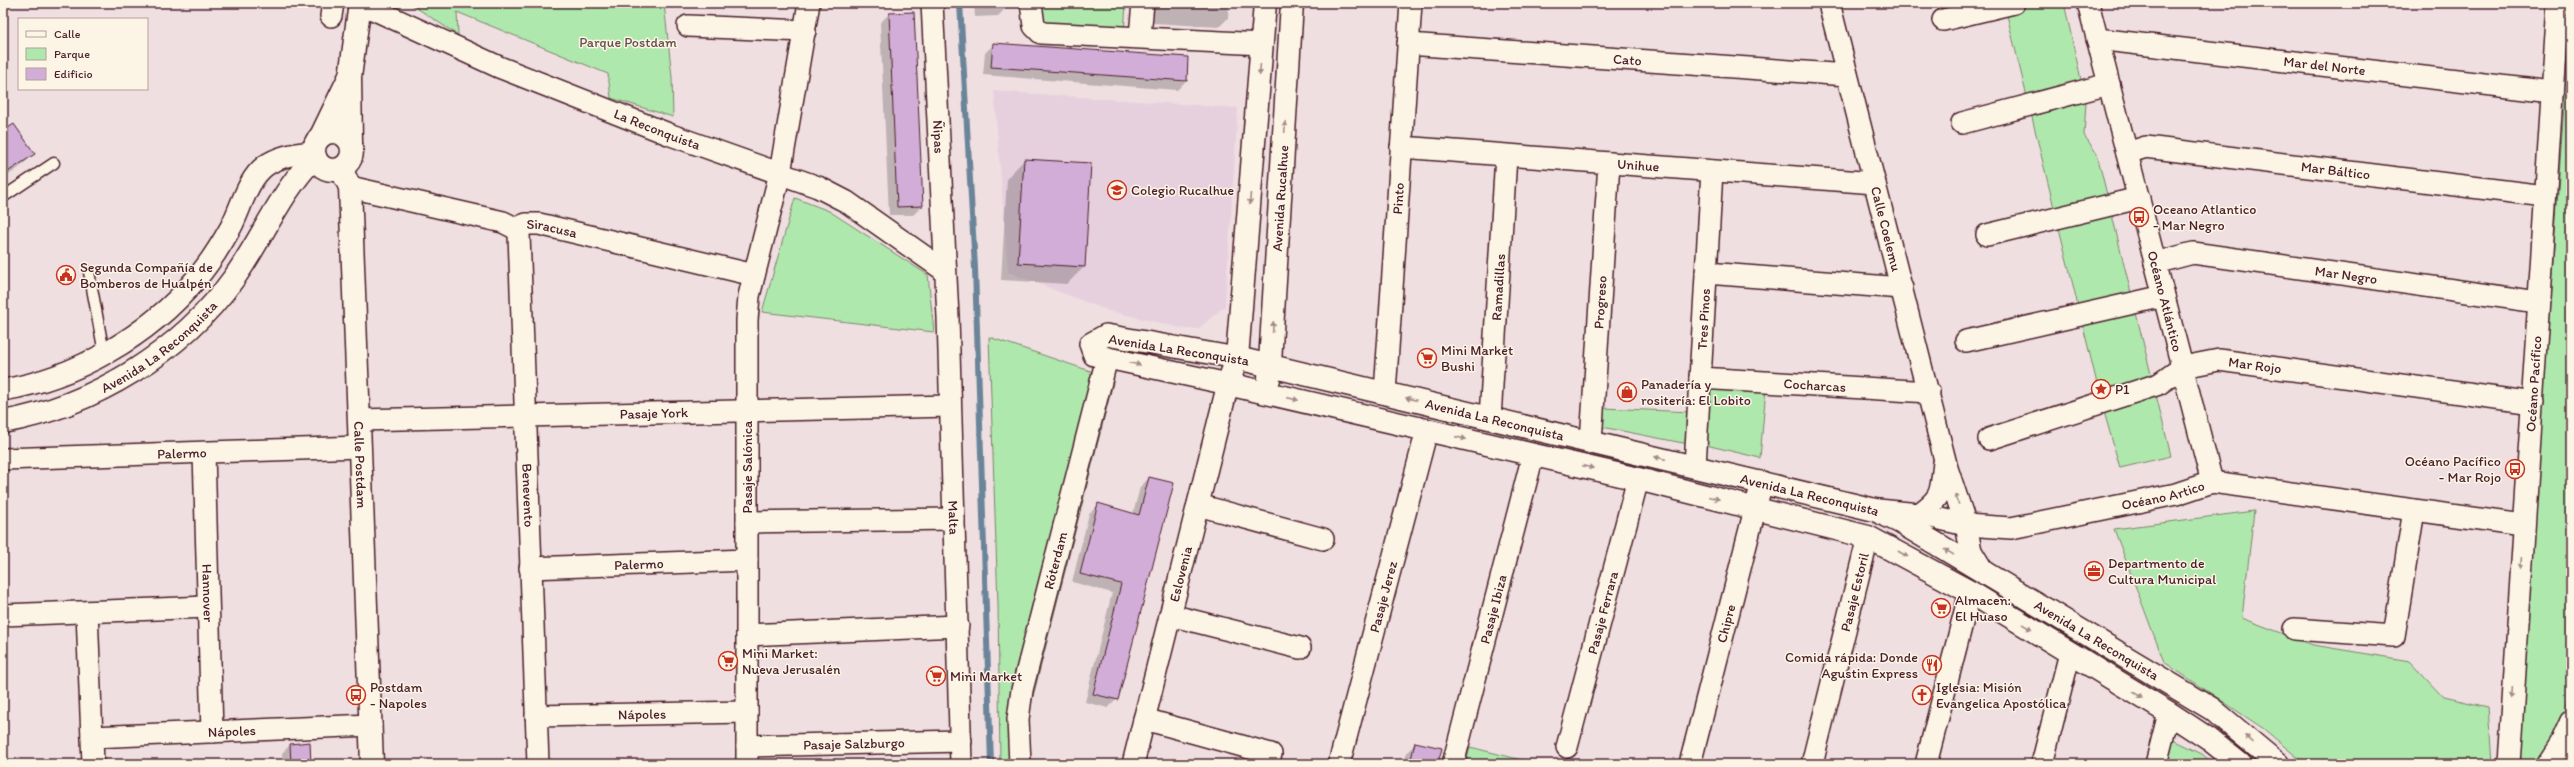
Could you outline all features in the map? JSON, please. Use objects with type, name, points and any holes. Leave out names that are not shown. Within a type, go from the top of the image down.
[{"type":"street","points":[[350,77],[316,148],[323,168],[332,170],[345,178],[352,151],[350,77],[360,3]]},
{"type":"street","name":"La Reconquista","points":[[360,3],[499,67],[656,129],[818,187],[847,202],[945,271]]},
{"type":"street","name":"Pasaje Salónica","points":[[747,755],[747,320],[754,275],[780,173],[809,3]]},
{"type":"street","name":"Ñipas","points":[[932,3],[945,271]]},
{"type":"street","points":[[1031,3],[1034,26],[1042,33],[1140,36],[1262,44]]},
{"type":"street","points":[[1140,36],[1143,3]]},
{"type":"street","points":[[1228,384],[1237,358],[1266,3]]},
{"type":"street","name":"Avenida Rucalhue","points":[[1268,393],[1271,366],[1292,3]]},
{"type":"street","name":"Pinto","points":[[1385,393],[1411,3]]},
{"type":"street","name":"Calle Coelemu","points":[[1829,3],[1945,455],[1966,525],[1971,551],[1985,574]]},
{"type":"street","points":[[1943,20],[2014,3]]},
{"type":"street","name":"Océano Atlántico","points":[[2088,3],[2212,482]]},
{"type":"street","name":"Océano Pacífico","points":[[2509,764],[2523,525],[2533,403],[2538,302],[2558,3]]},
{"type":"street","points":[[688,26],[805,31]]},
{"type":"street","name":"Mar del Norte","points":[[2097,39],[2552,92]]},
{"type":"street","name":"Cato","points":[[1408,44],[1847,75]]},
{"type":"street","points":[[1962,123],[2109,84]]},
{"type":"street","points":[[316,148],[335,132],[344,135],[351,143]]},
{"type":"street","name":"Unihue","points":[[1401,147],[1875,183]]},
{"type":"street","name":"Mar Báltico","points":[[2127,153],[2146,147],[2545,196]]},
{"type":"street","name":"Avenida La Reconquista","points":[[3,390],[37,383],[60,375],[104,353],[153,321],[195,280],[220,246],[252,182],[264,167],[290,155],[316,148]]},
{"type":"street","name":"Avenida La Reconquista","points":[[3,422],[45,412],[102,388],[138,367],[175,341],[198,321],[234,278],[316,148]]},
{"type":"street","name":"Ramadillas","points":[[1490,418],[1506,156]]},
{"type":"street","name":"Progreso","points":[[1591,442],[1609,163]]},
{"type":"street","name":"Tres Pinos","points":[[1695,466],[1712,171]]},
{"type":"street","name":"Siracusa","points":[[345,178],[503,222],[515,228],[526,224],[539,224],[754,275]]},
{"type":"street","name":"Calle Postdam","points":[[345,178],[359,420],[372,764]]},
{"type":"street","points":[[1987,235],[2139,198]]},
{"type":"street","name":"Benevento","points":[[515,228],[520,239],[524,416],[538,764]]},
{"type":"street","name":"Mar Negro","points":[[2155,263],[2193,253],[2538,302]]},
{"type":"street","name":"Malta","points":[[945,271],[962,764]]},
{"type":"street","points":[[1706,273],[1902,288]]},
{"type":"street","points":[[1966,341],[2164,296]]},
{"type":"street","name":"Avenida La Reconquista","points":[[2240,764],[2210,740],[2070,653],[1970,592],[1868,536],[1756,509],[1638,478],[1268,393],[1094,355],[1090,344],[1106,335],[1237,358],[1875,510],[1889,515],[2218,713],[2278,764]]},
{"type":"street","name":"Róterdam","points":[[1020,764],[1018,719],[1022,690],[1107,358]]},
{"type":"street","name":"Mar Rojo","points":[[1989,439],[2159,384],[2182,368],[2219,360],[2533,403]]},
{"type":"street","name":"Cocharcas","points":[[1700,378],[1929,392]]},
{"type":"street","name":"Eslovenia","points":[[1133,764],[1228,384]]},
{"type":"street","name":"Pasaje York","points":[[359,420],[950,406]]},
{"type":"street","name":"Pasaje Jerez","points":[[1339,764],[1427,430]]},
{"type":"street","name":"Palermo","points":[[3,459],[360,447]]},
{"type":"street","name":"Hannover","points":[[204,453],[212,732]]},
{"type":"street","name":"Pasaje Ibiza","points":[[1453,764],[1533,455]]},
{"type":"street","name":"Calle Coelemu","points":[[1919,514],[1935,502],[1945,455]]},
{"type":"street","name":"Pasaje Ferrara","points":[[1567,747],[1638,478]]},
{"type":"street","name":"Chipre","points":[[1690,764],[1762,482]]},
{"type":"street","name":"Océano Artico","points":[[1875,510],[1919,514],[1966,525],[2011,528],[2176,494],[2212,482],[2523,525]]},
{"type":"street","points":[[1198,505],[1323,539]]},
{"type":"street","points":[[2294,628],[2394,636],[2414,510]]},
{"type":"street","points":[[747,522],[954,519]]},
{"type":"street","name":"Pasaje Estoril","points":[[1812,764],[1868,536]]},
{"type":"street","name":"Palermo","points":[[530,568],[747,560]]},
{"type":"street","points":[[1926,764],[1970,592]]},
{"type":"street","points":[[3,615],[208,607]]},
{"type":"street","points":[[87,612],[93,764]]},
{"type":"street","points":[[1170,615],[1300,648]]},
{"type":"street","points":[[747,634],[958,626]]},
{"type":"street","points":[[2042,764],[2070,653]]},
{"type":"street","name":"Nápoles","points":[[536,716],[747,712]]},
{"type":"street","points":[[2156,764],[2169,714]]},
{"type":"street","points":[[1144,719],[1271,754]]},
{"type":"street","points":[[2548,764],[2561,744],[2571,722]]},
{"type":"street","name":"Nápoles","points":[[92,737],[371,725]]},
{"type":"street","name":"Pasaje Salzburgo","points":[[747,755],[961,740]]},
{"type":"lane","points":[[3,198],[54,163]]},
{"type":"lane","points":[[88,272],[104,353]]},
{"type":"shaded area","name":"Colegio Rucalhue","points":[[994,91],[1238,108],[1225,306],[1198,329],[1186,329],[1109,311],[1008,272]]},
{"type":"green space","name":"Parque Postdam","points":[[409,3],[664,3],[672,77],[673,117],[611,98],[608,74],[457,12],[458,35]]},
{"type":"green space","points":[[1040,3],[1126,3],[1124,33],[1047,28],[1040,18]]},
{"type":"green space","points":[[2004,3],[2064,3],[2086,102],[2084,135],[2097,154],[2171,456],[2120,468],[2103,408]]},
{"type":"green space","points":[[2571,10],[2571,528],[2567,552],[2571,605],[2571,690],[2564,714],[2553,738],[2535,761],[2525,764],[2519,756],[2518,747]]},
{"type":"green space","points":[[795,198],[829,211],[928,275],[934,332],[762,312]]},
{"type":"green space","points":[[989,337],[1114,379],[1028,716],[1025,764],[1000,764],[998,604]]},
{"type":"green space","points":[[1716,386],[1766,388],[1760,458],[1706,445],[1710,393]]},
{"type":"green space","points":[[1603,408],[1691,412],[1688,444],[1602,427]]},
{"type":"green space","points":[[2254,511],[2242,618],[2313,645],[2410,661],[2444,697],[2488,707],[2492,764],[2305,764],[2264,729],[2164,662],[2114,529]]},
{"type":"green space","points":[[2173,740],[2202,754],[2214,764],[2168,764]]},
{"type":"green space","points":[[1470,747],[1538,764],[1466,764]]},
{"type":"building","points":[[914,12],[923,206],[897,207],[889,13]]},
{"type":"building","points":[[993,43],[1188,57],[1187,81],[991,67]]},
{"type":"building","points":[[14,124],[35,154],[3,175],[3,131]]},
{"type":"building","points":[[1024,159],[1091,163],[1085,267],[1018,263]]},
{"type":"building","points":[[1149,477],[1174,483],[1118,700],[1093,694],[1121,584],[1080,574],[1098,503],[1139,515]]},
{"type":"building","points":[[310,742],[311,764],[291,764],[290,744]]},
{"type":"building","points":[[1415,742],[1442,748],[1438,764],[1410,764]]},
{"type":"waterway","points":[[960,3],[975,268],[991,764]]},
{"type":"place","name":"Colegio Rucalhue","points":[[1117,190]]},
{"type":"place","name":"Oceano Atlantico - Mar Negro","points":[[2139,217]]},
{"type":"place","name":"Segunda Compañía de Bomberos de Hualpén","points":[[66,275]]},
{"type":"place","name":"Mini Market Bushi","points":[[1427,358]]},
{"type":"place","name":"P1","points":[[2101,389]]},
{"type":"place","name":"Panadería y rositería: El Lobito","points":[[1627,392]]},
{"type":"place","name":"Océano Pacífico - Mar Rojo","points":[[2515,469]]},
{"type":"place","name":"Departmento de Cultura Municipal","points":[[2094,571]]},
{"type":"place","name":"Almacen: El Huaso","points":[[1941,608]]},
{"type":"place","name":"Mini Market: Nueva Jerusalén","points":[[728,661]]},
{"type":"place","name":"Comida rápida: Donde Agustin Express","points":[[1932,665]]},
{"type":"place","name":"Mini Market","points":[[936,676]]},
{"type":"place","name":"Postdam - Napoles","points":[[356,695]]},
{"type":"place","name":"Iglesia: Misión Evangelica Apostólica","points":[[1922,695]]}]
